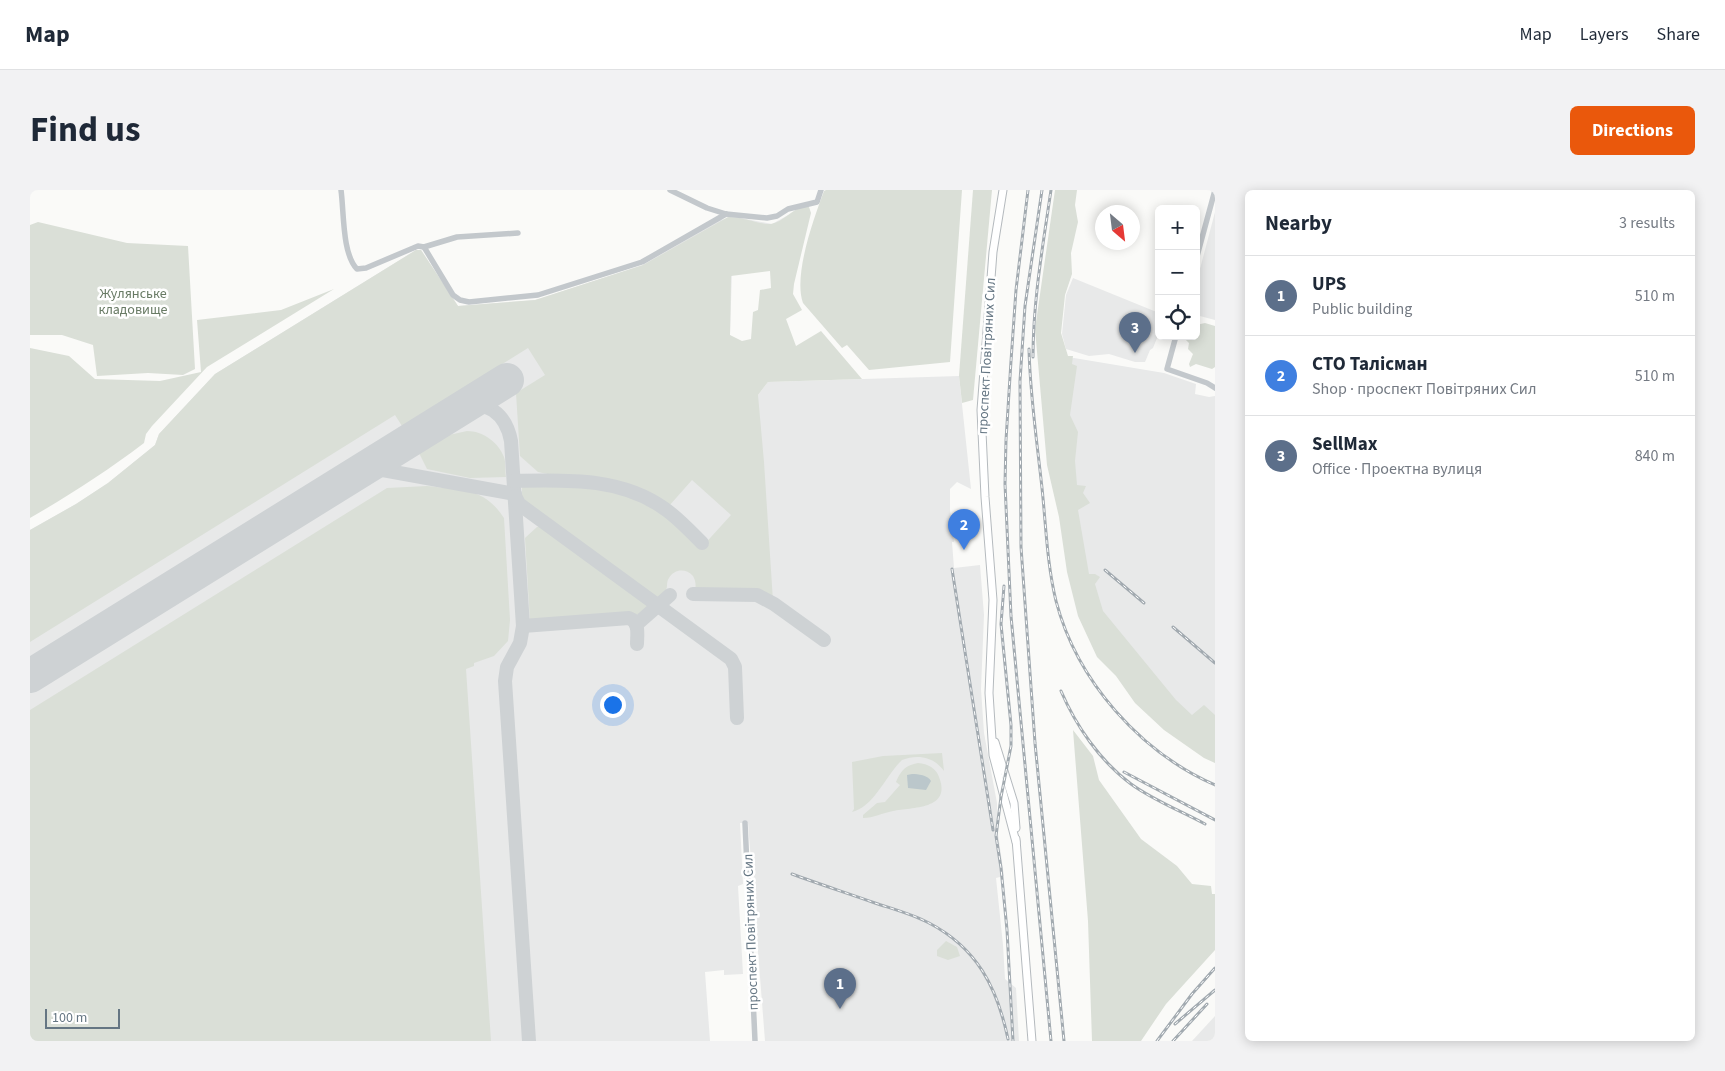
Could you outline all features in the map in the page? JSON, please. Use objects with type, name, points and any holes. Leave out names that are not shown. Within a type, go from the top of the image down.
[{"type":"main road","name":"проспект Повітряних Сил","points":[[1003,190],[993,252],[981,410],[985,498],[993,600],[989,692],[992,732],[1016,814],[1016,842],[1032,1041]]},
{"type":"street","points":[[341,190],[346,241],[352,260],[358,269],[366,268],[418,246],[424,247],[457,237],[518,233]]},
{"type":"street","points":[[670,190],[707,208],[726,214],[772,218],[788,209],[817,202],[820,190]]},
{"type":"street","points":[[1199,250],[1215,190]]},
{"type":"street","points":[[424,247],[453,295],[460,300],[469,302],[538,295],[642,262],[726,214]]},
{"type":"street","points":[[1175,340],[1167,369],[1207,383],[1215,388]]},
{"type":"street","name":"проспект Повітряних Сил","points":[[746,823],[755,1041]]},
{"type":"shaded area","points":[[1215,212],[1215,320],[1200,316],[1200,269]]},
{"type":"shaded area","points":[[790,214],[732,270],[730,335],[758,395],[768,382],[959,376],[971,489],[957,482],[950,489],[954,568],[980,565],[984,615],[981,689],[984,733],[997,803],[997,827],[1004,876],[996,878],[1005,979],[1016,988],[1019,1041],[765,1041],[748,823],[740,823],[743,884],[738,886],[743,974],[724,975],[724,970],[705,972],[710,1041],[30,1041],[30,530],[108,483],[155,445],[159,434],[215,374],[416,250],[421,250],[458,306],[536,300],[643,265],[720,220],[736,217],[772,224]]},
{"type":"shaded area","points":[[1073,278],[1155,311],[1156,340],[1145,362],[1135,362],[1109,354],[1089,356],[1066,349],[1062,334],[1066,295]]},
{"type":"shaded area","points":[[1074,358],[1164,373],[1196,384],[1195,394],[1209,397],[1215,396],[1215,763],[1099,635],[1074,541],[1068,359]]},
{"type":"shaded area","points":[[907,775],[923,775],[930,779],[931,781],[926,790],[908,788]]},
{"type":"shaded area","points":[[1215,1016],[1215,1041],[1192,1041]]},
{"type":"green space","points":[[826,190],[962,190],[950,362],[869,370],[847,345],[842,348],[803,303],[801,277],[806,247],[815,216]]},
{"type":"green space","points":[[973,190],[992,190],[973,400],[962,403],[959,376]]},
{"type":"green space","points":[[1055,190],[1077,190],[1075,205],[1078,222],[1071,253],[1072,274],[1065,295],[1061,333],[1068,356],[1073,356],[1072,364],[1077,366],[1070,415],[1078,432],[1075,461],[1077,485],[1086,486],[1083,493],[1090,503],[1078,510],[1089,574],[1095,574],[1100,577],[1095,584],[1103,611],[1176,700],[1192,715],[1204,705],[1215,715],[1215,763],[1204,758],[1164,730],[1135,703],[1116,676],[1097,657],[1078,616],[1067,572],[1059,517],[1047,465],[1035,329]]},
{"type":"green space","points":[[809,207],[811,213],[793,294],[802,310],[786,319],[796,346],[821,331],[862,379],[768,382],[758,395],[773,601],[757,592],[695,591],[693,576],[684,571],[677,571],[671,575],[665,591],[658,599],[522,499],[522,486],[581,486],[619,492],[637,498],[654,507],[671,519],[701,548],[731,515],[692,480],[669,506],[647,493],[612,480],[557,476],[538,472],[520,456],[516,393],[545,375],[528,348],[402,426],[395,415],[30,642],[30,530],[108,483],[155,445],[159,434],[215,374],[416,250],[421,250],[458,306],[535,300],[643,265],[728,217],[771,224],[798,209]],"holes":[[[770,271],[771,288],[760,290],[758,310],[753,312],[751,339],[742,341],[730,335],[731,276]]]},
{"type":"green space","name":"Жулянське кладовище","points":[[38,222],[127,243],[188,246],[195,369],[183,375],[148,373],[97,376],[93,345],[62,335],[30,335],[30,225]]},
{"type":"green space","points":[[334,289],[207,367],[152,426],[146,434],[144,443],[88,482],[30,518],[30,348],[69,356],[95,379],[160,381],[201,372],[197,320],[281,310]]},
{"type":"green space","points":[[1205,323],[1215,326],[1215,367],[1212,369],[1196,364],[1190,367],[1189,364],[1193,354],[1188,349],[1189,343],[1186,340],[1200,340],[1200,324]]},
{"type":"green space","points":[[467,431],[484,435],[494,442],[504,457],[506,477],[470,478],[427,469],[419,453],[449,435]]},
{"type":"green space","points":[[427,486],[461,490],[480,495],[488,500],[504,518],[510,620],[508,641],[494,656],[474,663],[474,666],[466,669],[491,1041],[30,1041],[30,710],[387,488]]},
{"type":"green space","points":[[537,527],[543,527],[650,606],[642,614],[530,621],[525,538]]},
{"type":"green space","points":[[1073,730],[1093,756],[1099,780],[1141,839],[1177,866],[1192,884],[1211,886],[1212,894],[1215,894],[1215,950],[1166,1004],[1141,1041],[1092,1041],[1088,921]]},
{"type":"green space","points":[[942,753],[944,771],[940,766],[925,758],[914,757],[902,760],[867,804],[852,812],[854,809],[852,762],[883,756]]},
{"type":"green space","points":[[918,763],[931,767],[938,774],[942,788],[940,796],[935,801],[928,805],[863,818],[863,815],[877,803],[885,802],[900,785],[896,782],[904,769]]},
{"type":"green space","points":[[946,941],[957,947],[960,956],[948,960],[937,956],[937,950]]},
{"type":"taxiway","points":[[458,410],[468,406],[486,407],[493,410],[505,423],[511,441],[523,626],[520,643],[507,667],[505,681],[529,1041]]},
{"type":"taxiway","points":[[366,467],[515,494]]},
{"type":"taxiway","points":[[514,481],[573,481],[612,486],[630,491],[665,509],[702,543]]},
{"type":"taxiway","points":[[515,496],[519,504],[731,659],[735,667],[737,718]]},
{"type":"taxiway","points":[[693,594],[757,595],[774,604],[824,640]]},
{"type":"taxiway","points":[[637,624],[670,595]]},
{"type":"taxiway","points":[[523,626],[629,618],[635,622],[637,644]]},
{"type":"runway","points":[[30,676],[507,380]]},
{"type":"railway","points":[[1028,190],[1016,290],[1005,484],[1011,616],[1051,1041]]},
{"type":"railway","points":[[1042,190],[1025,306],[1020,381],[1021,547],[1035,743],[1064,1041]]},
{"type":"railway","points":[[1033,357],[1037,294],[1051,190]]},
{"type":"railway","points":[[1029,349],[1032,401],[1049,559],[1056,601],[1066,631],[1079,659],[1115,711],[1161,754],[1187,771],[1215,785]]},
{"type":"railway","points":[[952,569],[993,830]]},
{"type":"railway","points":[[1105,570],[1144,603]]},
{"type":"railway","points":[[1004,586],[1001,624],[1011,725],[1011,746],[996,836],[1007,930],[1013,1041]]},
{"type":"railway","points":[[1173,627],[1215,663]]},
{"type":"railway","points":[[1061,691],[1082,730],[1109,765],[1131,784],[1148,795],[1205,824]]},
{"type":"railway","points":[[1124,772],[1215,820]]},
{"type":"railway","points":[[792,874],[909,914],[946,933],[972,957],[991,986],[998,1002],[1008,1039]]},
{"type":"railway","points":[[1157,1041],[1192,994],[1215,968]]},
{"type":"railway","points":[[1175,1024],[1215,990]]},
{"type":"railway","points":[[1173,1041],[1207,1004]]},
{"type":"place","name":"SellMax","points":[[1135,353]]},
{"type":"place","name":"СТО Талісман","points":[[964,550]]},
{"type":"place","name":"UPS","points":[[840,1009]]}]
